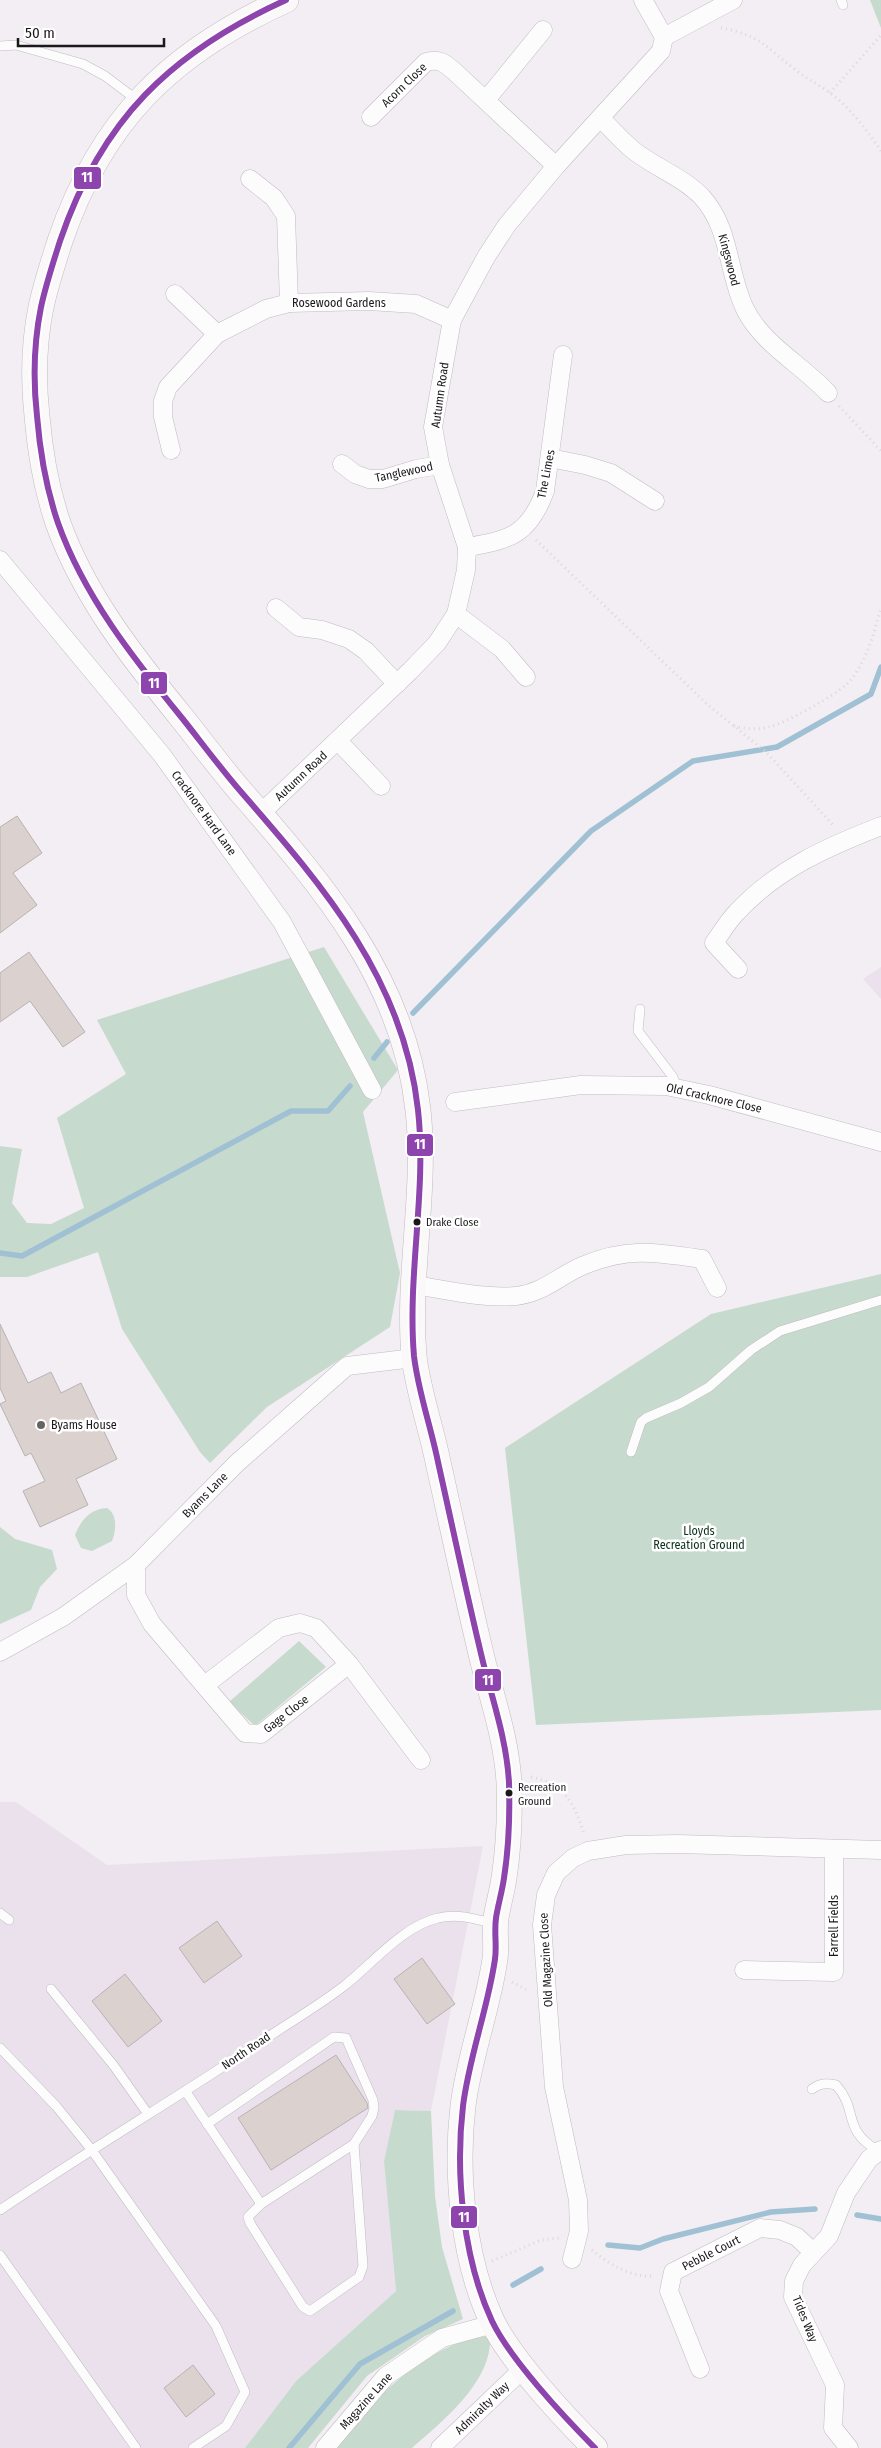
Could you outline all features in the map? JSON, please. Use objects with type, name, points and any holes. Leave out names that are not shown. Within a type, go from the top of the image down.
[{"type":"street","points":[[286,0],[232,27],[207,43],[179,62],[138,100],[105,144],[77,195],[48,277],[40,310],[35,368],[35,400],[43,464],[58,522],[79,570],[94,597],[144,672],[317,881],[352,933],[383,986],[405,1041],[416,1094],[420,1134],[414,1285],[414,1358],[509,1777],[509,1843],[494,1924],[496,1953],[463,2105],[461,2174],[473,2268],[493,2324],[524,2368],[595,2448]]},
{"type":"street","points":[[643,0],[664,37],[733,0]]},
{"type":"street","points":[[486,100],[543,30]]},
{"type":"street","name":"Autumn Road","points":[[260,814],[397,684],[437,643],[456,614],[466,570],[466,548],[440,465],[433,427],[452,320],[477,273],[507,225],[556,166],[657,58],[661,51],[664,37]]},
{"type":"street","name":"Acorn Close","points":[[371,117],[426,62],[435,59],[444,63],[486,100],[556,166]]},
{"type":"street","name":"Kingswood","points":[[600,118],[633,150],[685,183],[702,197],[717,220],[727,243],[738,291],[746,311],[774,344],[828,392]]},
{"type":"street","points":[[250,179],[274,198],[286,216],[289,303]]},
{"type":"street","points":[[174,294],[217,334]]},
{"type":"street","name":"Rosewood Gardens","points":[[171,450],[163,418],[163,401],[168,387],[217,334],[266,308],[289,303],[369,301],[416,304],[452,320]]},
{"type":"street","name":"The Limes","points":[[466,548],[509,538],[524,526],[538,510],[545,491],[563,355]]},
{"type":"street","points":[[550,458],[585,464],[611,473],[655,501]]},
{"type":"street","name":"Tanglewood","points":[[342,464],[355,474],[369,480],[383,479],[416,469],[440,465]]},
{"type":"street","name":"Cracknore Hard Lane","points":[[0,560],[162,755],[282,922],[372,1090]]},
{"type":"street","points":[[276,608],[300,627],[322,630],[349,639],[366,651],[397,684]]},
{"type":"street","points":[[456,614],[502,649],[526,677]]},
{"type":"street","points":[[338,741],[381,786]]},
{"type":"street","points":[[738,969],[714,943],[736,913],[769,882],[804,858],[881,826]]},
{"type":"street","name":"Old Cracknore Close","points":[[454,1102],[581,1085],[629,1085],[676,1088],[709,1094],[881,1142]]},
{"type":"street","points":[[414,1285],[480,1294],[516,1296],[534,1292],[553,1284],[580,1267],[618,1254],[648,1251],[702,1259],[717,1288]]},
{"type":"street","name":"Byams Lane","points":[[0,1652],[63,1617],[136,1564],[237,1463],[347,1366],[414,1358]]},
{"type":"street","name":"Gage Close","points":[[136,1564],[136,1595],[152,1624],[245,1733],[261,1734],[349,1664]]},
{"type":"street","points":[[205,1685],[279,1628],[300,1623],[316,1628],[349,1664],[420,1760]]},
{"type":"street","name":"Old Magazine Close","points":[[572,2259],[578,2239],[578,2200],[554,2087],[542,1925],[546,1895],[553,1878],[564,1864],[588,1851],[626,1845],[678,1844],[881,1850]]},
{"type":"street","name":"Farrell Fields","points":[[744,1970],[834,1972],[834,1849]]},
{"type":"street","name":"Tides Way","points":[[848,2448],[832,2428],[835,2384],[794,2297],[794,2281],[802,2265],[829,2236],[846,2193],[869,2159],[880,2150]]},
{"type":"street","name":"Pebble Court","points":[[700,2369],[670,2291],[674,2272],[760,2228],[780,2230],[796,2237],[813,2252]]},
{"type":"street","name":"Magazine Lane","points":[[325,2448],[386,2376],[442,2338],[493,2324]]},
{"type":"street","name":"Admiralty Way","points":[[440,2448],[524,2368]]},
{"type":"lane","points":[[0,46],[16,45],[83,64],[105,76],[138,100]]},
{"type":"lane","points":[[640,1009],[638,1031],[673,1077],[676,1088]]},
{"type":"lane","points":[[631,1452],[642,1422],[646,1418],[681,1403],[709,1387],[751,1350],[780,1332],[881,1300]]},
{"type":"lane","points":[[0,1913],[9,1920]]},
{"type":"lane","name":"North Road","points":[[0,2209],[91,2149],[186,2092],[344,1986],[372,1960],[415,1928],[438,1918],[464,1916],[494,1924]]},
{"type":"lane","points":[[51,1989],[114,2066],[148,2114]]},
{"type":"lane","points":[[207,2124],[334,2037],[346,2038],[373,2100],[372,2116],[354,2144],[261,2204],[248,2217],[303,2307],[310,2310],[359,2277],[362,2272],[354,2144]]},
{"type":"lane","points":[[0,2048],[56,2106],[91,2149],[216,2326],[245,2392],[226,2426],[193,2448]]},
{"type":"lane","points":[[812,2089],[818,2084],[836,2085],[846,2101],[857,2135],[865,2143],[880,2150]]},
{"type":"lane","points":[[186,2092],[261,2204]]},
{"type":"lane","points":[[0,2255],[136,2448]]},
{"type":"path","points":[[695,21],[732,30],[762,42],[797,72],[830,93],[857,119],[881,151]]},
{"type":"path","points":[[830,93],[881,35]]},
{"type":"path","points":[[828,392],[881,451]]},
{"type":"path","points":[[524,526],[542,547],[675,674],[782,767],[846,840]]},
{"type":"path","points":[[734,726],[768,728],[794,716],[846,684],[858,668],[875,630],[881,608]]},
{"type":"path","points":[[509,1777],[531,1777],[559,1787],[565,1793],[576,1814],[586,1839],[588,1851]]},
{"type":"path","points":[[492,1972],[548,1998]]},
{"type":"path","points":[[473,2268],[541,2240],[554,2238],[578,2239],[614,2265],[633,2274],[648,2276],[674,2272]]},
{"type":"shaded area","points":[[881,967],[881,999],[863,979]]},
{"type":"shaded area","points":[[0,1802],[16,1802],[107,1865],[483,1846],[431,2111],[395,2110],[384,2161],[396,2291],[296,2381],[245,2448],[0,2448]]},
{"type":"green space","points":[[870,0],[881,0],[881,28]]},
{"type":"green space","points":[[324,947],[398,1070],[363,1112],[400,1273],[390,1327],[267,1407],[210,1463],[200,1452],[122,1329],[98,1252],[27,1277],[0,1277],[0,1146],[22,1149],[12,1203],[27,1223],[51,1224],[84,1208],[57,1118],[126,1074],[97,1020]]},
{"type":"green space","name":"Lloyds Recreation Ground","points":[[881,1274],[881,1710],[536,1725],[505,1448],[711,1314]]},
{"type":"green space","points":[[107,1508],[111,1511],[114,1519],[115,1528],[112,1541],[92,1551],[81,1548],[75,1535],[80,1525],[91,1513]]},
{"type":"green space","points":[[0,1527],[15,1539],[52,1550],[57,1569],[40,1587],[31,1610],[0,1624]]},
{"type":"green space","points":[[299,1641],[326,1667],[255,1726],[229,1702]]},
{"type":"green space","points":[[395,2110],[431,2111],[435,2196],[442,2247],[463,2319],[425,2336],[367,2376],[308,2448],[245,2448],[296,2381],[396,2291],[384,2161]]},
{"type":"green space","points":[[490,2336],[489,2353],[475,2384],[451,2413],[412,2448],[336,2448],[366,2411],[384,2393],[423,2361],[467,2340]]},
{"type":"building","points":[[17,816],[42,853],[13,873],[37,905],[0,933],[0,827]]},
{"type":"building","points":[[29,952],[85,1032],[63,1047],[30,1001],[0,1022],[0,973]]},
{"type":"building","name":"Byams House","points":[[0,1324],[28,1383],[51,1372],[61,1393],[81,1383],[117,1459],[76,1479],[88,1505],[40,1527],[23,1491],[45,1481],[31,1453],[25,1456],[0,1404],[6,1401],[0,1388]]},
{"type":"building","points":[[217,1921],[242,1956],[204,1983],[179,1948]]},
{"type":"building","points":[[422,1958],[455,2004],[427,2024],[394,1979]]},
{"type":"building","points":[[125,1974],[162,2021],[128,2047],[92,2001]]},
{"type":"building","points":[[336,2055],[367,2103],[368,2108],[271,2170],[238,2118]]},
{"type":"building","points":[[193,2365],[215,2394],[186,2417],[164,2388]]},
{"type":"waterway","points":[[413,1013],[591,831],[693,761],[777,747],[871,694],[881,667]]},
{"type":"waterway","points":[[374,1058],[387,1042]]},
{"type":"waterway","points":[[0,1253],[22,1256],[291,1111],[328,1111],[350,1086]]},
{"type":"waterway","points":[[608,2245],[640,2248],[663,2239],[771,2212],[815,2209]]},
{"type":"waterway","points":[[857,2215],[881,2219]]},
{"type":"waterway","points":[[513,2285],[541,2269]]},
{"type":"waterway","points":[[289,2448],[360,2364],[453,2311]]},
{"type":"transit line","name":"11","points":[[286,0],[245,20],[208,43],[175,67],[145,95],[119,125],[96,160],[77,198],[60,241],[41,307],[37,334],[35,375],[40,443],[44,470],[58,523],[81,576],[128,649],[227,775],[302,864],[356,938],[378,977],[396,1019],[410,1063],[418,1110],[420,1140],[419,1202],[413,1294],[414,1356],[418,1382],[477,1637],[503,1737],[509,1783],[508,1842],[504,1878],[496,1918],[495,1959],[463,2106],[460,2159],[464,2215],[474,2271],[482,2297],[500,2336],[524,2370],[595,2448]]},
{"type":"place","name":"Drake Close","points":[[417,1222]]},
{"type":"place","name":"Byams House","points":[[41,1425]]},
{"type":"place","name":"Recreation Ground","points":[[509,1793]]}]
